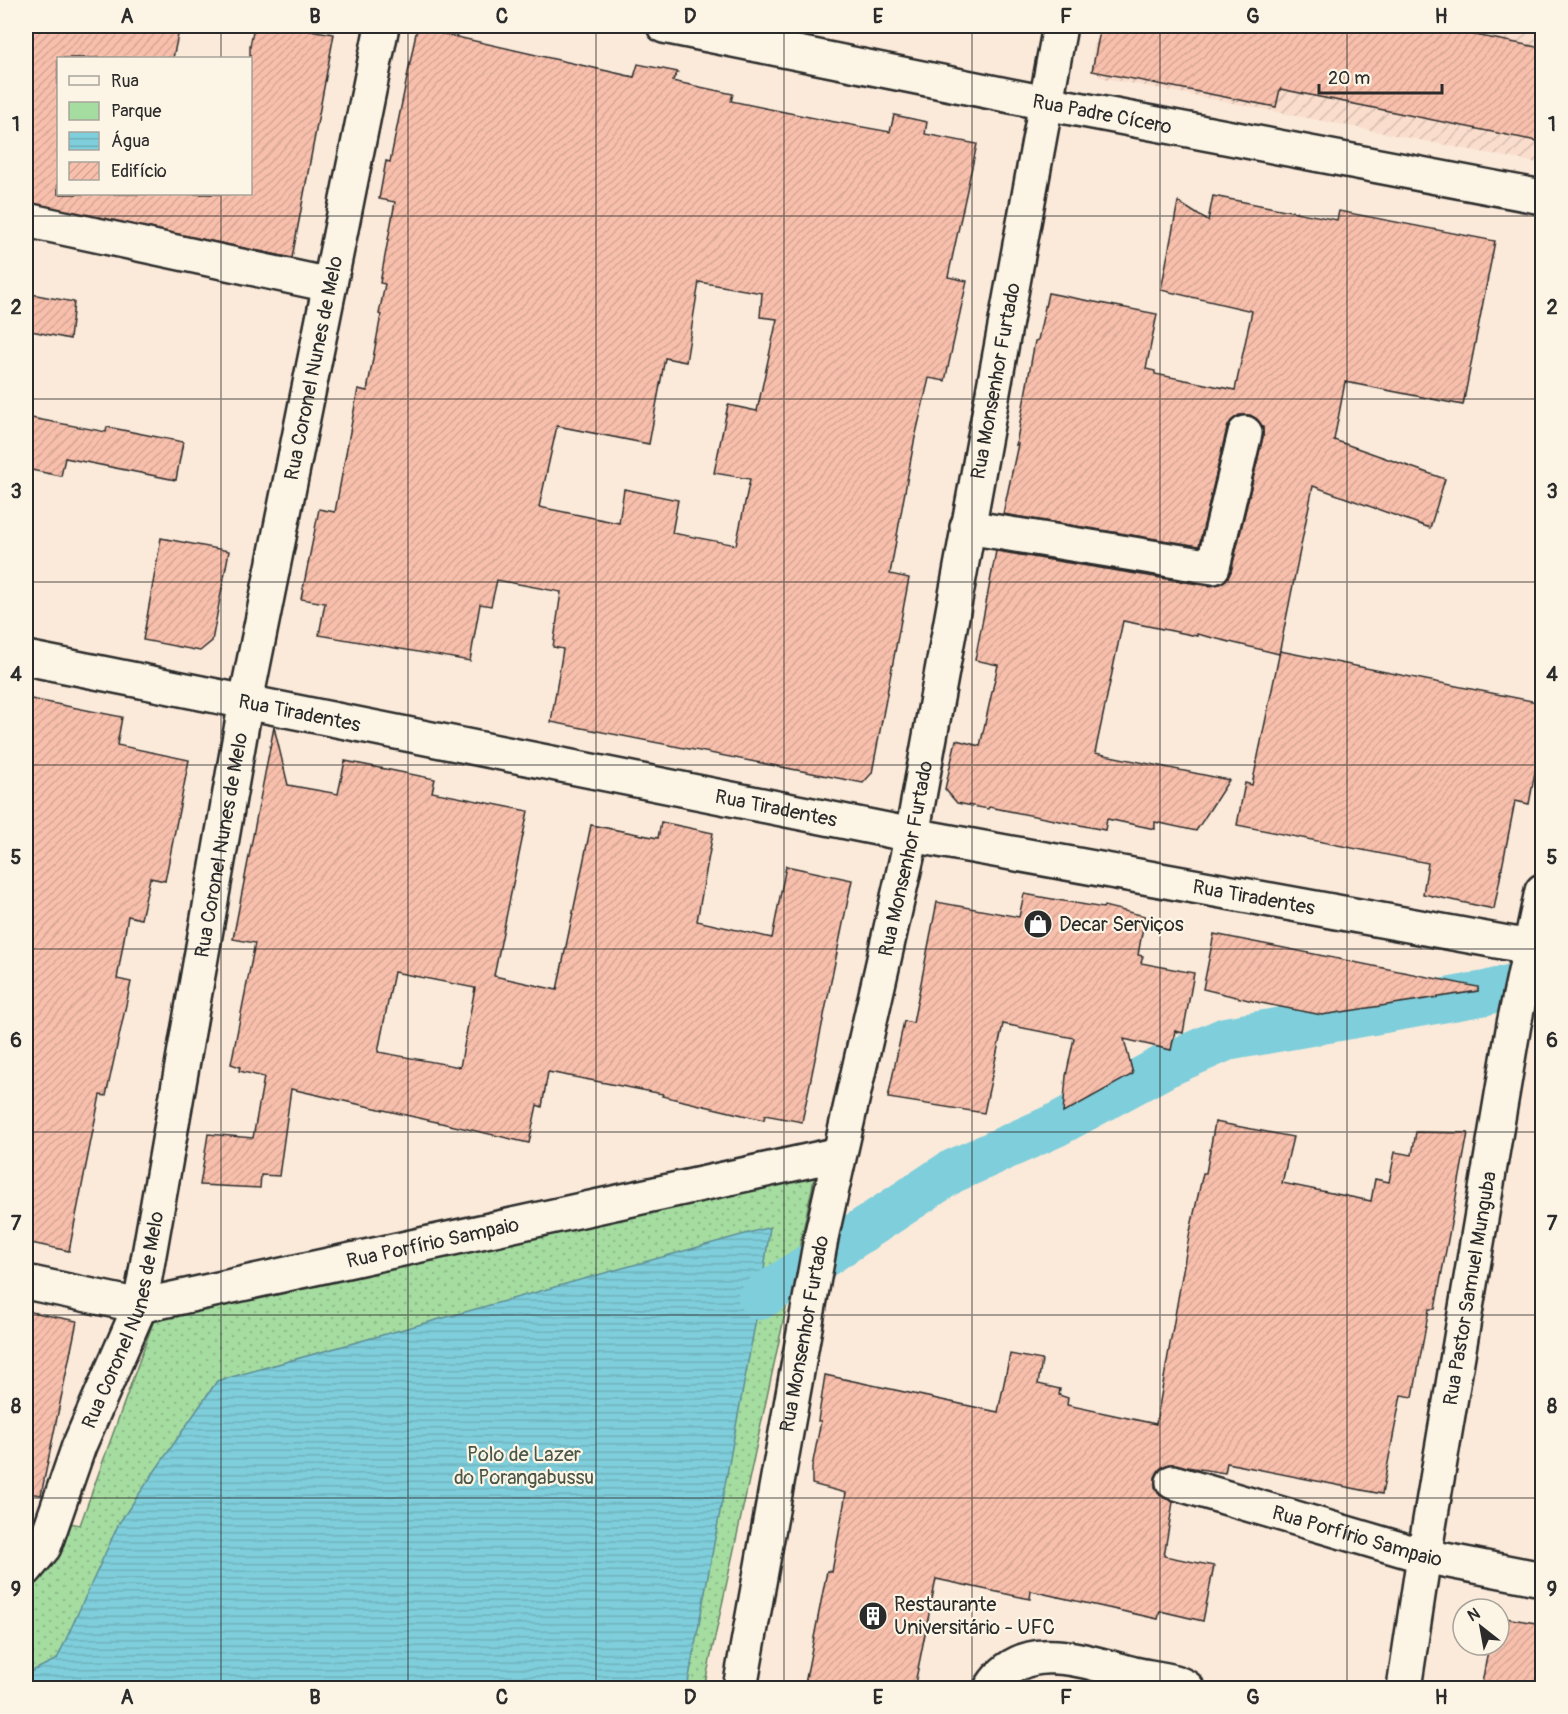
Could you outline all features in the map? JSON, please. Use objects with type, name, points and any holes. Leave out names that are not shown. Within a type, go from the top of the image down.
[{"type":"street","name":"Rua Coronel Nunes de Melo","points":[[26,1569],[44,1547],[79,1446],[140,1306],[246,700],[382,26]]},
{"type":"street","name":"Rua Padre Cícero","points":[[664,26],[1046,103],[1542,197]]},
{"type":"street","name":"Rua Monsenhor Furtado","points":[[740,1689],[822,1233],[912,835],[1060,26]]},
{"type":"street","points":[[26,220],[330,285]]},
{"type":"street","points":[[967,527],[1213,567],[1245,433]]},
{"type":"street","name":"Rua Tiradentes","points":[[26,658],[1528,956]]},
{"type":"street","name":"Rua Pastor Samuel Munguba","points":[[1404,1689],[1424,1556],[1514,1024],[1542,891]]},
{"type":"street","name":"Rua Porfírio Sampaio","points":[[26,1282],[140,1306],[839,1154]]},
{"type":"street","name":"Rua Porfírio Sampaio","points":[[1173,1482],[1424,1556],[1542,1579]]},
{"type":"street","points":[[991,1689],[1013,1664],[1036,1657],[1063,1657],[1187,1689]]},
{"type":"shaded area","points":[[1098,26],[1542,26],[1542,164],[1099,77],[1092,55]]},
{"type":"green space","name":"Polo de Lazer do Porangabussu","points":[[816,1170],[704,1688],[26,1688],[26,1515],[80,1525],[154,1320]]},
{"type":"water","name":"Polo de Lazer do Porangabussu","points":[[770,1227],[760,1298],[687,1688],[26,1688],[26,1674],[57,1659],[119,1523],[217,1381]]},
{"type":"building","points":[[26,26],[180,26],[173,57],[57,57],[57,195],[252,195],[252,57],[250,57],[250,46],[254,26],[285,26],[334,34],[292,258],[26,202]]},
{"type":"building","points":[[1101,26],[1429,26],[1542,48],[1542,142],[1280,89],[1276,107],[1092,71]]},
{"type":"building","points":[[417,28],[634,77],[638,64],[678,72],[672,81],[733,94],[731,101],[824,120],[890,132],[894,115],[927,122],[925,134],[977,144],[948,277],[967,281],[945,381],[929,378],[914,442],[890,574],[909,578],[872,773],[863,783],[551,722],[563,649],[553,647],[561,592],[497,580],[491,606],[480,604],[470,661],[319,635],[325,603],[301,599],[319,509],[335,512],[358,389],[367,391],[385,284],[380,283],[395,202],[379,199],[386,161],[390,162]],"holes":[[[699,282],[762,293],[760,317],[777,319],[757,411],[728,405],[714,473],[750,479],[736,545],[672,533],[678,500],[624,489],[619,523],[539,507],[557,426],[649,444],[665,358],[686,362]]]},
{"type":"building","points":[[1213,196],[1337,220],[1339,211],[1495,241],[1463,405],[1345,382],[1334,440],[1445,479],[1430,528],[1313,486],[1279,654],[1197,634],[1197,636],[1123,621],[1095,753],[1229,780],[1196,831],[1155,822],[1155,829],[1107,819],[1105,830],[989,807],[988,809],[957,803],[945,789],[956,740],[980,746],[998,665],[975,660],[996,551],[1210,586],[1220,584],[1231,572],[1263,437],[1263,427],[1257,419],[1250,415],[1239,415],[1231,421],[1227,428],[1199,546],[1003,514],[1018,444],[1016,445],[1035,341],[1038,340],[1048,293],[1157,314],[1146,369],[1155,371],[1155,374],[1235,390],[1252,311],[1161,290],[1178,202],[1208,221]]},
{"type":"building","points":[[26,293],[74,302],[70,339],[26,330]]},
{"type":"building","points":[[26,417],[106,432],[107,427],[183,442],[176,480],[65,458],[61,476],[26,469]]},
{"type":"building","points":[[161,538],[229,551],[212,641],[200,651],[143,640]]},
{"type":"building","points":[[1280,651],[1542,703],[1542,773],[1535,772],[1529,804],[1515,801],[1494,909],[1423,894],[1428,863],[1237,825],[1245,783],[1252,785]]},
{"type":"building","points":[[26,698],[122,717],[117,745],[189,760],[165,881],[150,878],[141,919],[128,916],[117,979],[131,982],[106,1096],[100,1095],[69,1251],[26,1242]]},
{"type":"building","points":[[274,727],[288,785],[338,794],[345,761],[435,779],[432,792],[528,811],[494,976],[557,990],[591,825],[658,838],[661,822],[713,833],[697,921],[772,938],[786,866],[852,880],[802,1122],[765,1115],[764,1120],[662,1096],[663,1094],[548,1072],[542,1107],[537,1105],[529,1143],[291,1089],[279,1176],[261,1175],[260,1188],[200,1185],[208,1134],[253,1138],[264,1077],[239,1071],[240,1067],[231,1064],[255,943],[233,939]],"holes":[[[394,972],[475,988],[460,1067],[378,1052]]]},
{"type":"building","points":[[1024,894],[1103,908],[1104,906],[1145,916],[1138,955],[1143,956],[1141,963],[1194,973],[1183,1033],[1175,1031],[1171,1050],[1124,1039],[1133,1074],[1063,1113],[1066,1076],[1074,1038],[1003,1024],[984,1113],[888,1098],[904,1021],[913,1023],[937,902],[1019,917]]},
{"type":"building","points":[[1214,934],[1478,987],[1478,991],[1322,1015],[1261,1003],[1203,989]]},
{"type":"building","points":[[1215,1122],[1293,1137],[1282,1183],[1371,1201],[1375,1179],[1389,1182],[1395,1152],[1412,1155],[1416,1132],[1468,1133],[1435,1309],[1429,1309],[1413,1397],[1401,1395],[1382,1494],[1227,1463],[1225,1473],[1168,1464],[1160,1469],[1155,1477],[1155,1487],[1159,1494],[1173,1502],[1164,1556],[1214,1566],[1203,1621],[1160,1611],[1158,1619],[1031,1591],[1030,1599],[936,1579],[914,1689],[804,1689],[827,1571],[832,1572],[846,1493],[812,1484],[812,1467],[821,1421],[818,1421],[825,1375],[998,1412],[1010,1354],[1042,1360],[1038,1384],[1060,1389],[1059,1395],[1068,1398],[1067,1405],[1156,1424],[1189,1236],[1203,1173],[1206,1173]]},
{"type":"building","points":[[26,1311],[77,1321],[41,1495],[26,1493]]},
{"type":"building","points":[[1511,1619],[1542,1624],[1542,1689],[1481,1689],[1487,1657],[1511,1657]]},
{"type":"waterway","points":[[760,1298],[951,1172],[1056,1125],[1167,1065],[1226,1039],[1486,993],[1542,978]]},
{"type":"place","name":"Decar Serviços","points":[[1038,924]]},
{"type":"place","name":"Restaurante Universitário - UFC","points":[[873,1616]]}]
